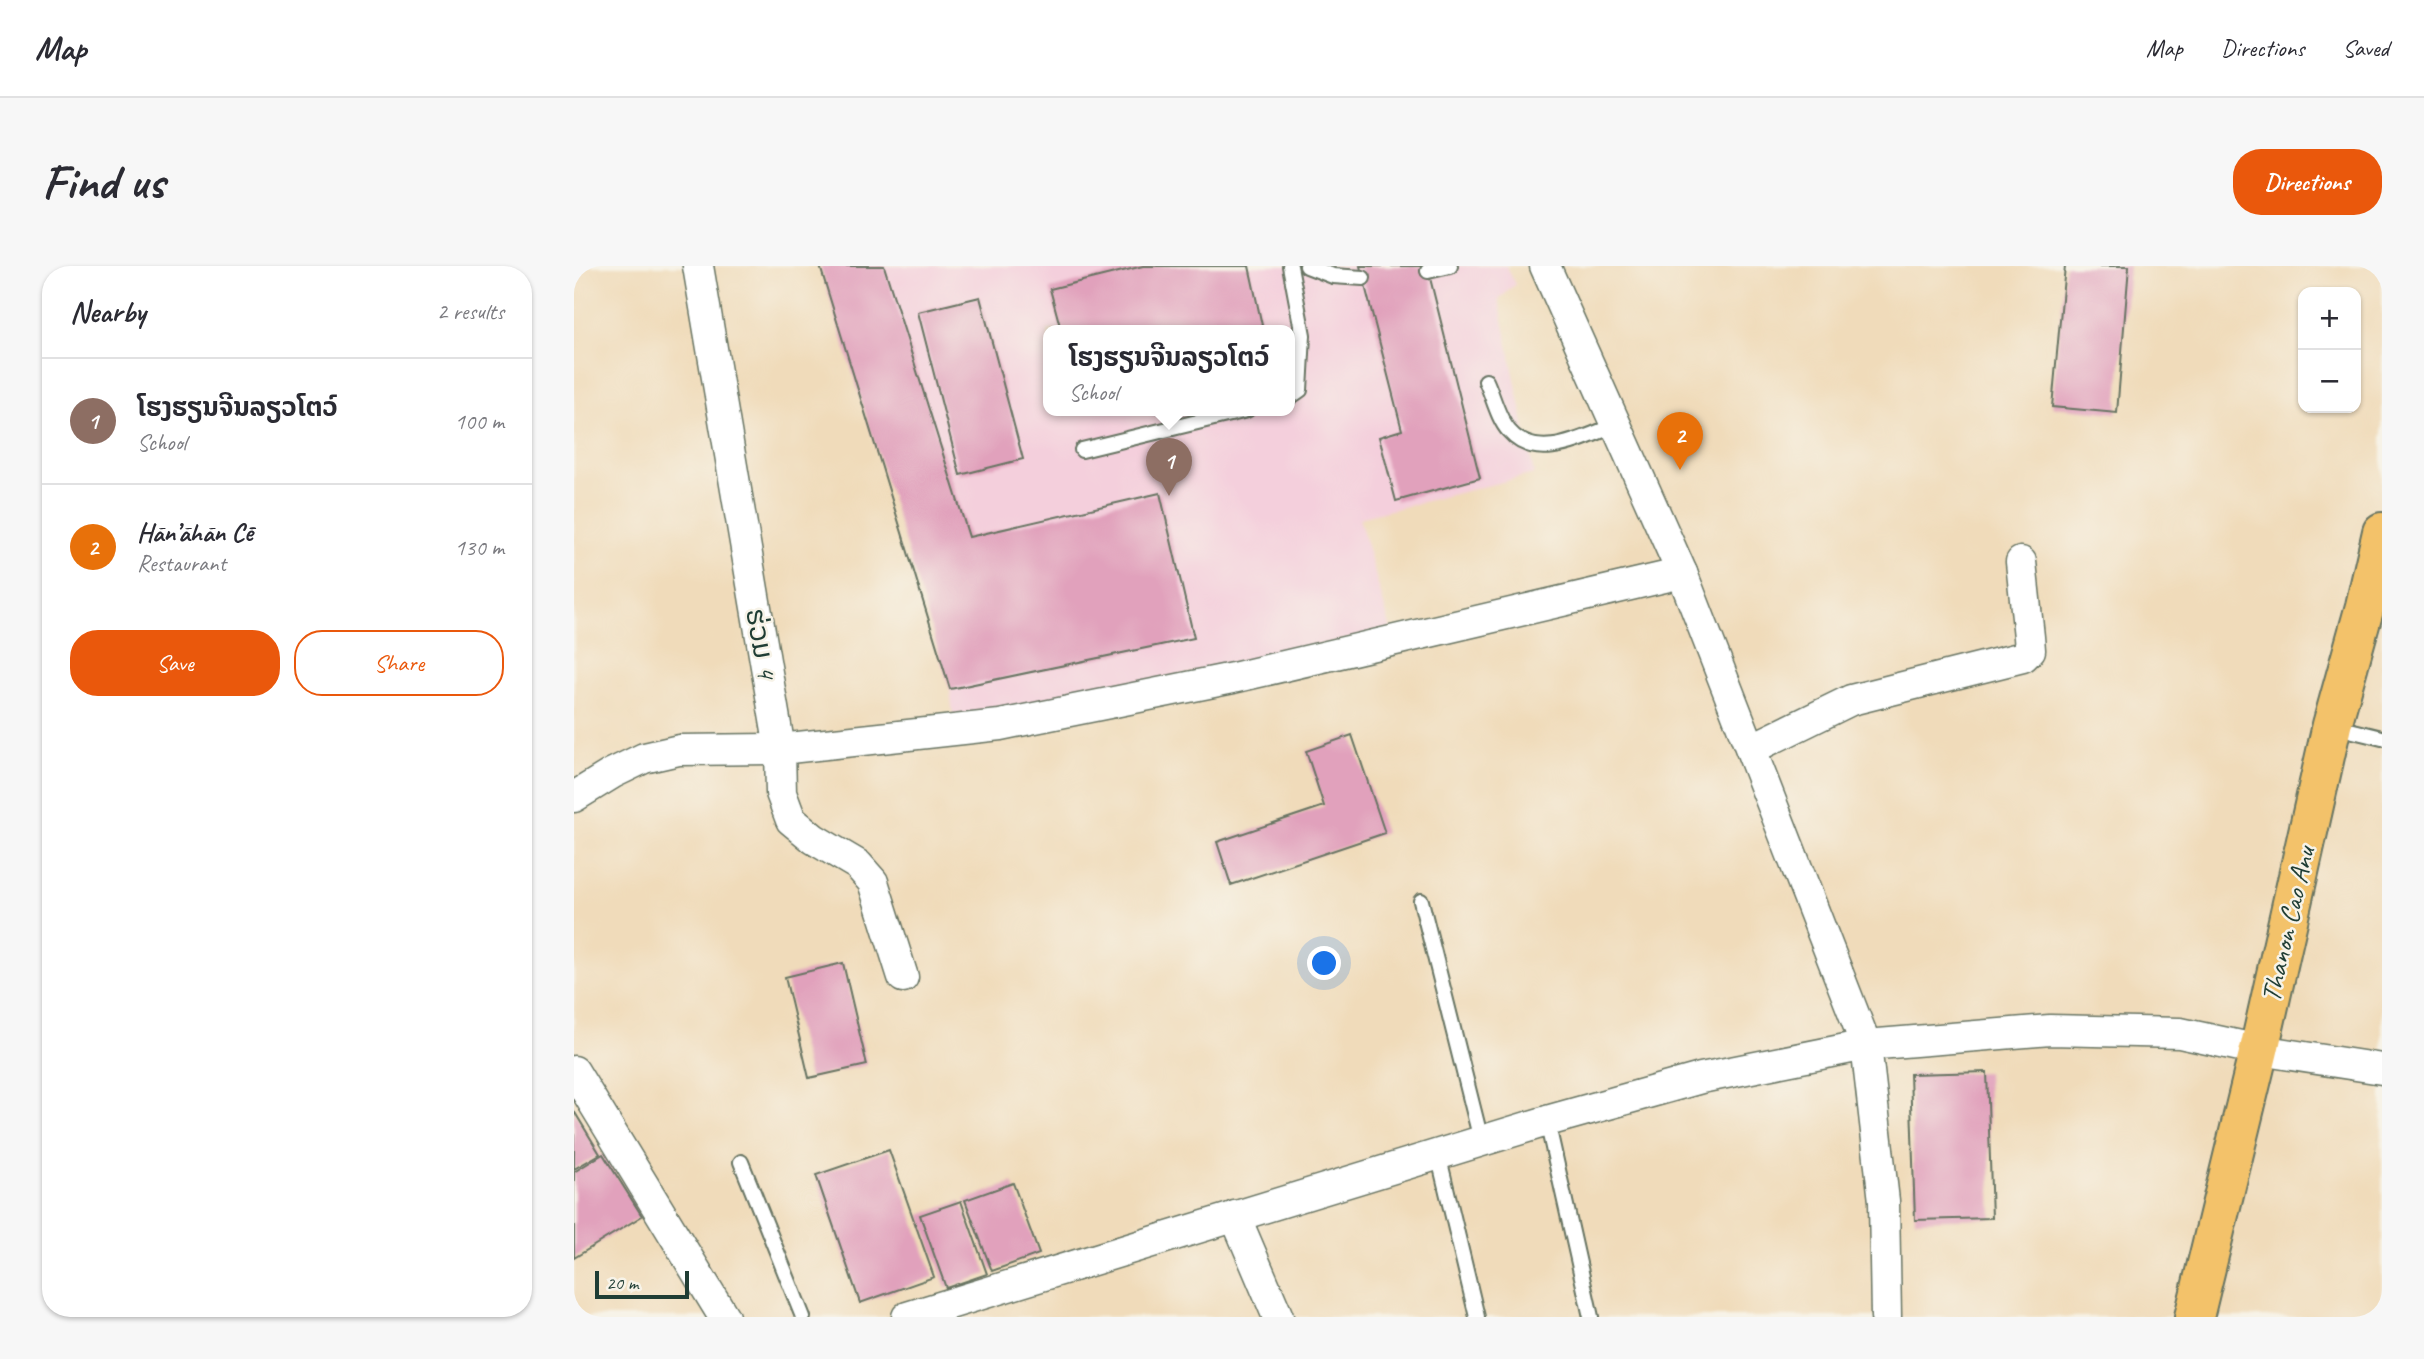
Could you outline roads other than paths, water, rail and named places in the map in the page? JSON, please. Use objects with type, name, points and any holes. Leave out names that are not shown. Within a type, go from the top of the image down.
[{"type":"main road","name":"Thanon Cao Anu","points":[[2194,1317],[2259,1050],[2332,725],[2374,610],[2382,532]]},
{"type":"street","name":"ຮ່ວມ 4","points":[[698,266],[780,749],[781,793],[791,820],[814,839],[858,865],[873,882],[903,976]]},
{"type":"street","points":[[1545,266],[1682,573],[1866,1045],[1884,1201],[1886,1317]]},
{"type":"street","points":[[1751,749],[1851,700],[2023,657],[2030,650],[2021,562]]},
{"type":"street","points":[[574,797],[613,773],[645,758],[679,750],[780,749],[1014,722],[1233,678],[1682,573]]},
{"type":"street","points":[[907,1317],[1547,1121],[1701,1078],[1866,1045],[2063,1031],[2180,1033],[2259,1050],[2382,1069]]},
{"type":"street","points":[[574,1071],[724,1317]]},
{"type":"street","points":[[1235,1216],[1278,1317]]},
{"type":"lane","points":[[1290,266],[1303,335],[1300,390],[1295,394]]},
{"type":"lane","points":[[1307,266],[1333,276],[1363,278]]},
{"type":"lane","points":[[1428,271],[1450,266]]},
{"type":"lane","points":[[1486,382],[1508,430],[1522,443],[1538,447],[1557,446],[1616,425]]},
{"type":"lane","points":[[1082,450],[1222,416]]},
{"type":"lane","points":[[2332,725],[2382,738]]},
{"type":"lane","points":[[1421,901],[1481,1140]]},
{"type":"lane","points":[[1547,1121],[1591,1317]]},
{"type":"lane","points":[[1438,1154],[1478,1317]]},
{"type":"lane","points":[[741,1162],[803,1317]]},
{"type":"place","name":"Hān’āhān Cē","points":[[1680,470]]},
{"type":"place","name":"ໂຮງຮຽນຈີນລຽວໂຕວ໌","points":[[1169,496]]}]
